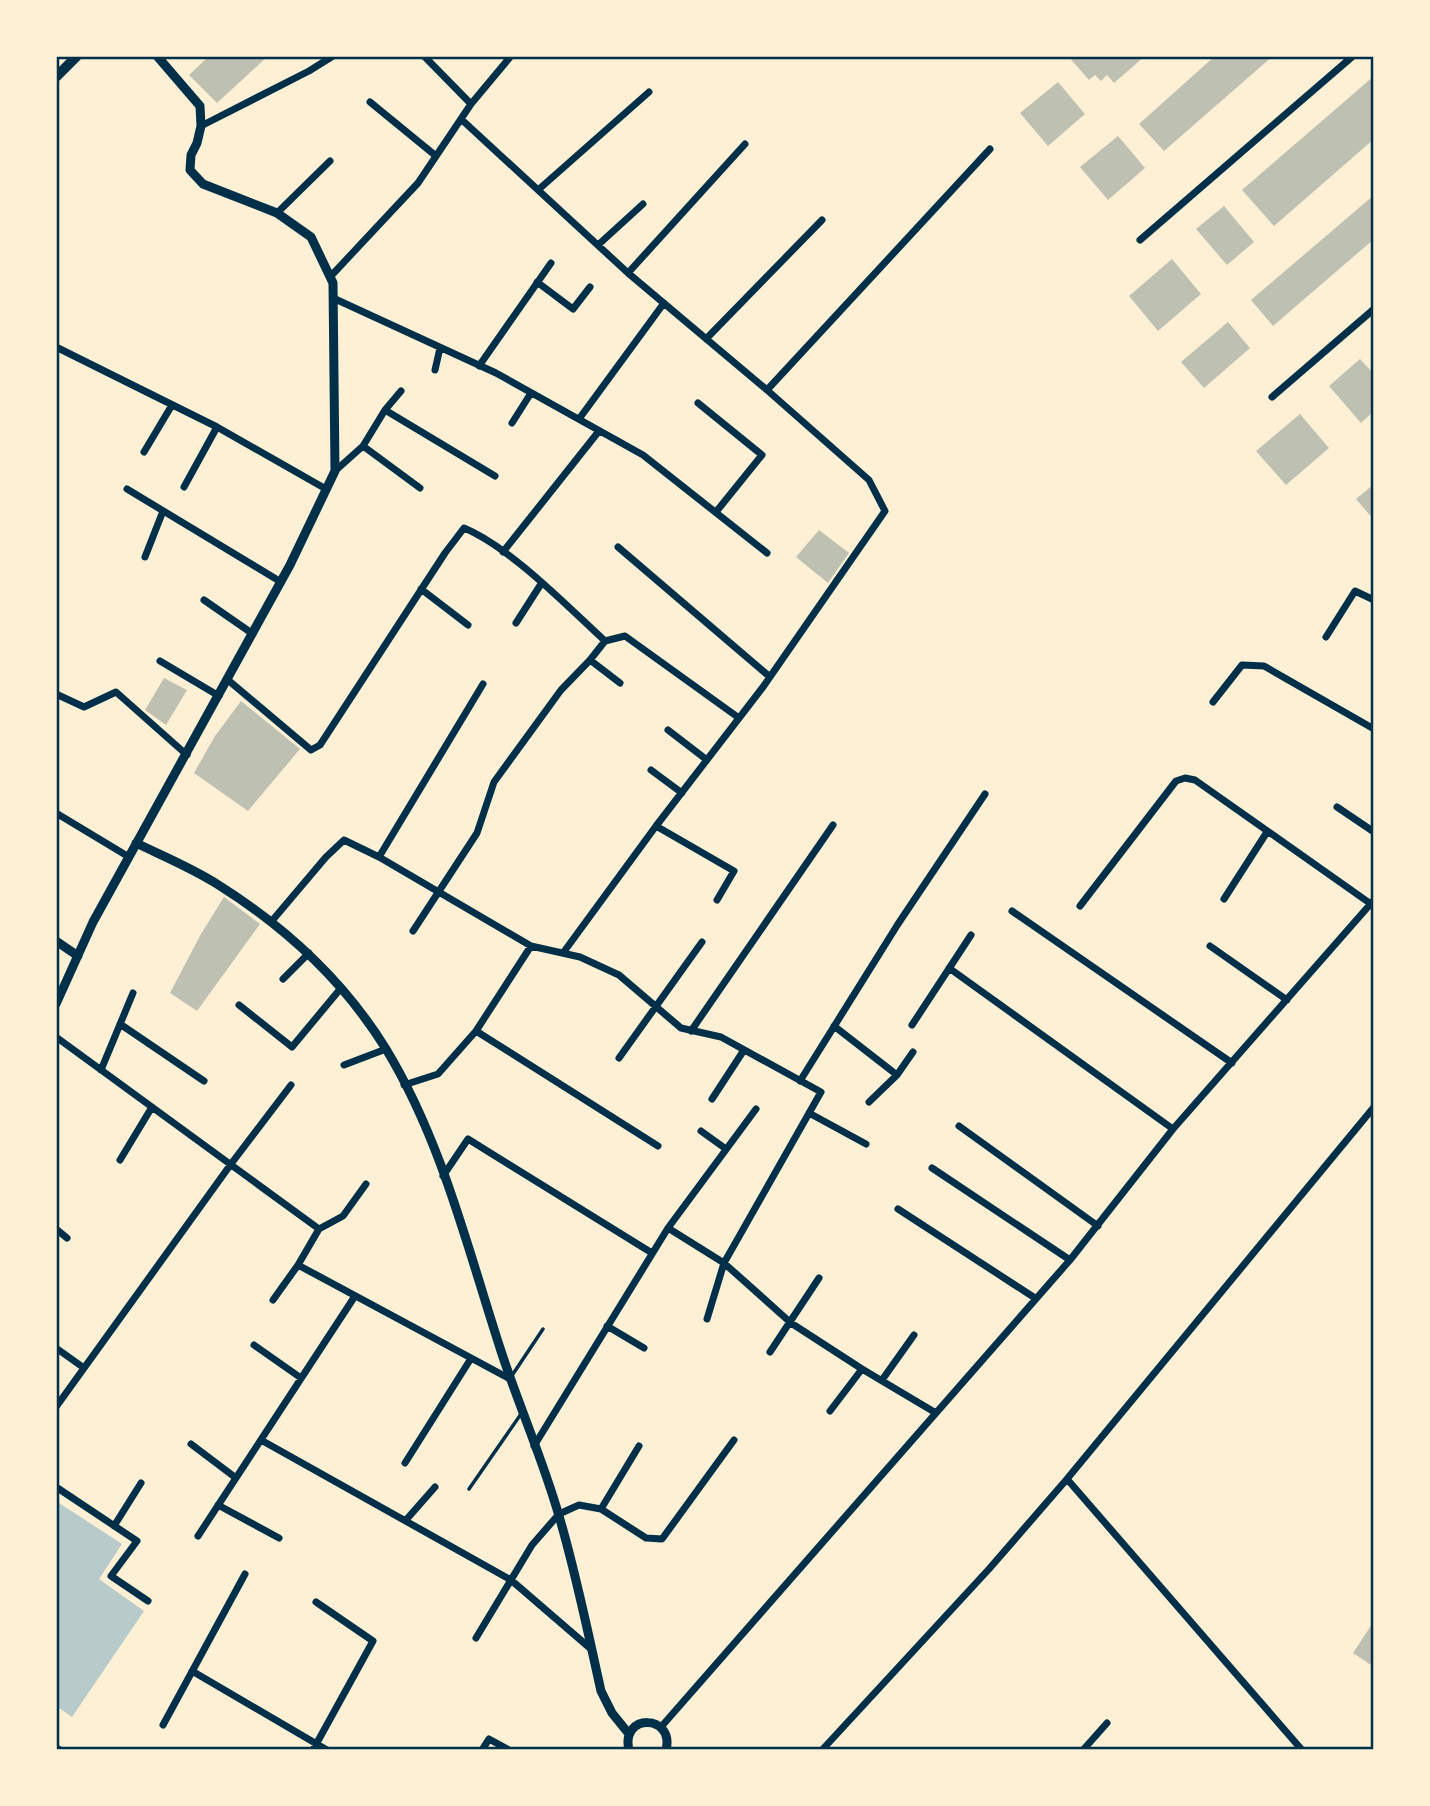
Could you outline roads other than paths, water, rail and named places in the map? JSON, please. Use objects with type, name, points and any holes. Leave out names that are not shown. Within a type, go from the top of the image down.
[{"type":"main road","points":[[56,77],[77,56]]},
{"type":"street","points":[[158,56],[200,106],[201,127],[191,155],[190,170],[203,184],[277,213],[311,237],[333,283],[335,471]]},
{"type":"street","points":[[201,127],[333,56]]},
{"type":"street","points":[[424,56],[471,104]]},
{"type":"street","points":[[330,277],[418,183],[471,104],[511,56]]},
{"type":"street","points":[[1140,240],[1353,56]]},
{"type":"street","points":[[538,190],[649,92]]},
{"type":"street","points":[[370,102],[436,156]]},
{"type":"street","points":[[461,119],[628,273],[869,480],[885,511],[770,677],[563,953]]},
{"type":"street","points":[[628,273],[745,144]]},
{"type":"street","points":[[766,390],[990,149]]},
{"type":"street","points":[[277,213],[330,161]]},
{"type":"street","points":[[598,245],[643,204]]},
{"type":"street","points":[[706,339],[822,220]]},
{"type":"street","points":[[480,366],[551,262]]},
{"type":"street","points":[[537,282],[573,309],[590,286]]},
{"type":"street","points":[[333,298],[480,366],[643,456],[767,553]]},
{"type":"street","points":[[579,419],[664,303]]},
{"type":"street","points":[[1272,397],[1374,309]]},
{"type":"street","points":[[56,348],[217,427],[326,489]]},
{"type":"street","points":[[435,370],[440,348]]},
{"type":"street","points":[[56,1004],[136,843],[281,582],[335,471],[363,446],[401,391]]},
{"type":"street","points":[[512,423],[531,393]]},
{"type":"street","points":[[698,403],[762,455],[716,512]]},
{"type":"street","points":[[144,452],[172,405]]},
{"type":"street","points":[[385,411],[495,476]]},
{"type":"street","points":[[184,487],[217,427]]},
{"type":"street","points":[[503,552],[599,431]]},
{"type":"street","points":[[363,446],[420,488]]},
{"type":"street","points":[[127,489],[281,582]]},
{"type":"street","points":[[145,557],[163,510]]},
{"type":"street","points":[[228,680],[311,750],[320,745],[421,589],[464,528],[477,533],[503,552],[605,641]]},
{"type":"street","points":[[618,547],[770,677]]},
{"type":"street","points":[[516,624],[541,584]]},
{"type":"street","points":[[421,589],[468,625]]},
{"type":"street","points":[[1326,638],[1355,590],[1374,600]]},
{"type":"street","points":[[204,600],[253,634]]},
{"type":"street","points":[[413,931],[477,833],[495,782],[561,690],[605,641],[625,636],[739,718]]},
{"type":"street","points":[[590,660],[620,683]]},
{"type":"street","points":[[160,661],[219,696]]},
{"type":"street","points":[[1213,702],[1242,665],[1264,666],[1374,729]]},
{"type":"street","points":[[379,857],[483,684]]},
{"type":"street","points":[[56,694],[84,707],[116,692],[187,755]]},
{"type":"street","points":[[668,730],[707,760]]},
{"type":"street","points":[[651,769],[682,793]]},
{"type":"street","points":[[661,1727],[1070,1260],[1173,1129],[1372,902],[1195,780],[1185,778],[1176,781],[1080,906]]},
{"type":"street","points":[[800,1081],[898,924],[985,794]]},
{"type":"street","points":[[1337,807],[1374,832]]},
{"type":"street","points":[[56,813],[129,857]]},
{"type":"street","points":[[691,1031],[834,825]]},
{"type":"street","points":[[656,826],[734,871],[718,900]]},
{"type":"street","points":[[1224,898],[1267,832]]},
{"type":"street","points":[[271,922],[326,857],[344,840],[379,857],[531,946],[580,957],[619,975],[681,1028],[721,1037],[821,1092],[724,1263],[707,1319]]},
{"type":"street","points":[[136,843],[215,882],[309,953],[341,988],[386,1049],[423,1121],[443,1175],[510,1379],[559,1514],[601,1691],[612,1713],[629,1734],[629,1750]]},
{"type":"street","points":[[1012,911],[1233,1063]]},
{"type":"street","points":[[912,1026],[971,935]]},
{"type":"street","points":[[56,941],[78,956]]},
{"type":"street","points":[[618,1058],[702,942]]},
{"type":"street","points":[[404,1085],[438,1074],[476,1031],[531,946]]},
{"type":"street","points":[[1210,946],[1287,1000]]},
{"type":"street","points":[[283,978],[309,953]]},
{"type":"street","points":[[949,968],[1173,1129]]},
{"type":"street","points":[[239,1005],[292,1047],[341,988]]},
{"type":"street","points":[[101,1070],[133,993]]},
{"type":"street","points":[[120,1024],[204,1081]]},
{"type":"street","points":[[834,1027],[897,1075]]},
{"type":"street","points":[[476,1031],[658,1146]]},
{"type":"street","points":[[56,1037],[319,1229]]},
{"type":"street","points":[[344,1065],[386,1049]]},
{"type":"street","points":[[712,1099],[744,1050]]},
{"type":"street","points":[[869,1102],[897,1075],[914,1052]]},
{"type":"street","points":[[56,1407],[291,1085]]},
{"type":"street","points":[[120,1160],[152,1107]]},
{"type":"street","points":[[822,1750],[989,1569],[1067,1479],[1374,1107]]},
{"type":"street","points":[[534,1447],[668,1228],[756,1109]]},
{"type":"street","points":[[809,1113],[866,1144]]},
{"type":"street","points":[[960,1126],[1098,1226]]},
{"type":"street","points":[[701,1131],[726,1149]]},
{"type":"street","points":[[443,1175],[468,1139],[652,1253]]},
{"type":"street","points":[[932,1168],[1070,1260]]},
{"type":"street","points":[[273,1300],[319,1229],[342,1216],[366,1184]]},
{"type":"street","points":[[898,1209],[1035,1298]]},
{"type":"street","points":[[668,1228],[724,1263],[791,1322],[936,1413]]},
{"type":"street","points":[[56,1229],[67,1238]]},
{"type":"street","points":[[298,1265],[470,1360],[510,1379]]},
{"type":"street","points":[[770,1352],[819,1278]]},
{"type":"street","points":[[198,1536],[355,1296]]},
{"type":"street","points":[[607,1326],[644,1348]]},
{"type":"street","points":[[882,1380],[914,1335]]},
{"type":"street","points":[[254,1345],[301,1378]]},
{"type":"street","points":[[56,1348],[84,1368]]},
{"type":"street","points":[[405,1463],[470,1360]]},
{"type":"street","points":[[830,1411],[862,1369]]},
{"type":"street","points":[[261,1440],[511,1580],[592,1650]]},
{"type":"street","points":[[476,1638],[531,1545],[559,1514],[579,1504],[601,1510],[646,1538],[662,1539],[734,1440]]},
{"type":"street","points":[[191,1444],[236,1478]]},
{"type":"street","points":[[601,1510],[639,1446]]},
{"type":"street","points":[[1067,1479],[1302,1750]]},
{"type":"street","points":[[114,1526],[141,1483]]},
{"type":"street","points":[[56,1487],[137,1541],[111,1576],[148,1601]]},
{"type":"street","points":[[405,1520],[435,1487]]},
{"type":"street","points":[[218,1505],[279,1538]]},
{"type":"street","points":[[163,1725],[245,1574]]},
{"type":"street","points":[[315,1747],[373,1641],[316,1602]]},
{"type":"street","points":[[192,1671],[315,1747],[327,1750]]},
{"type":"street","points":[[629,1734],[637,1725],[650,1722],[661,1727],[667,1737],[668,1749]]},
{"type":"street","points":[[1083,1750],[1107,1723]]},
{"type":"street","points":[[482,1750],[489,1739],[509,1750]]},
{"type":"lane","points":[[510,1379],[543,1329]]},
{"type":"lane","points":[[468,1489],[522,1412]]}]
